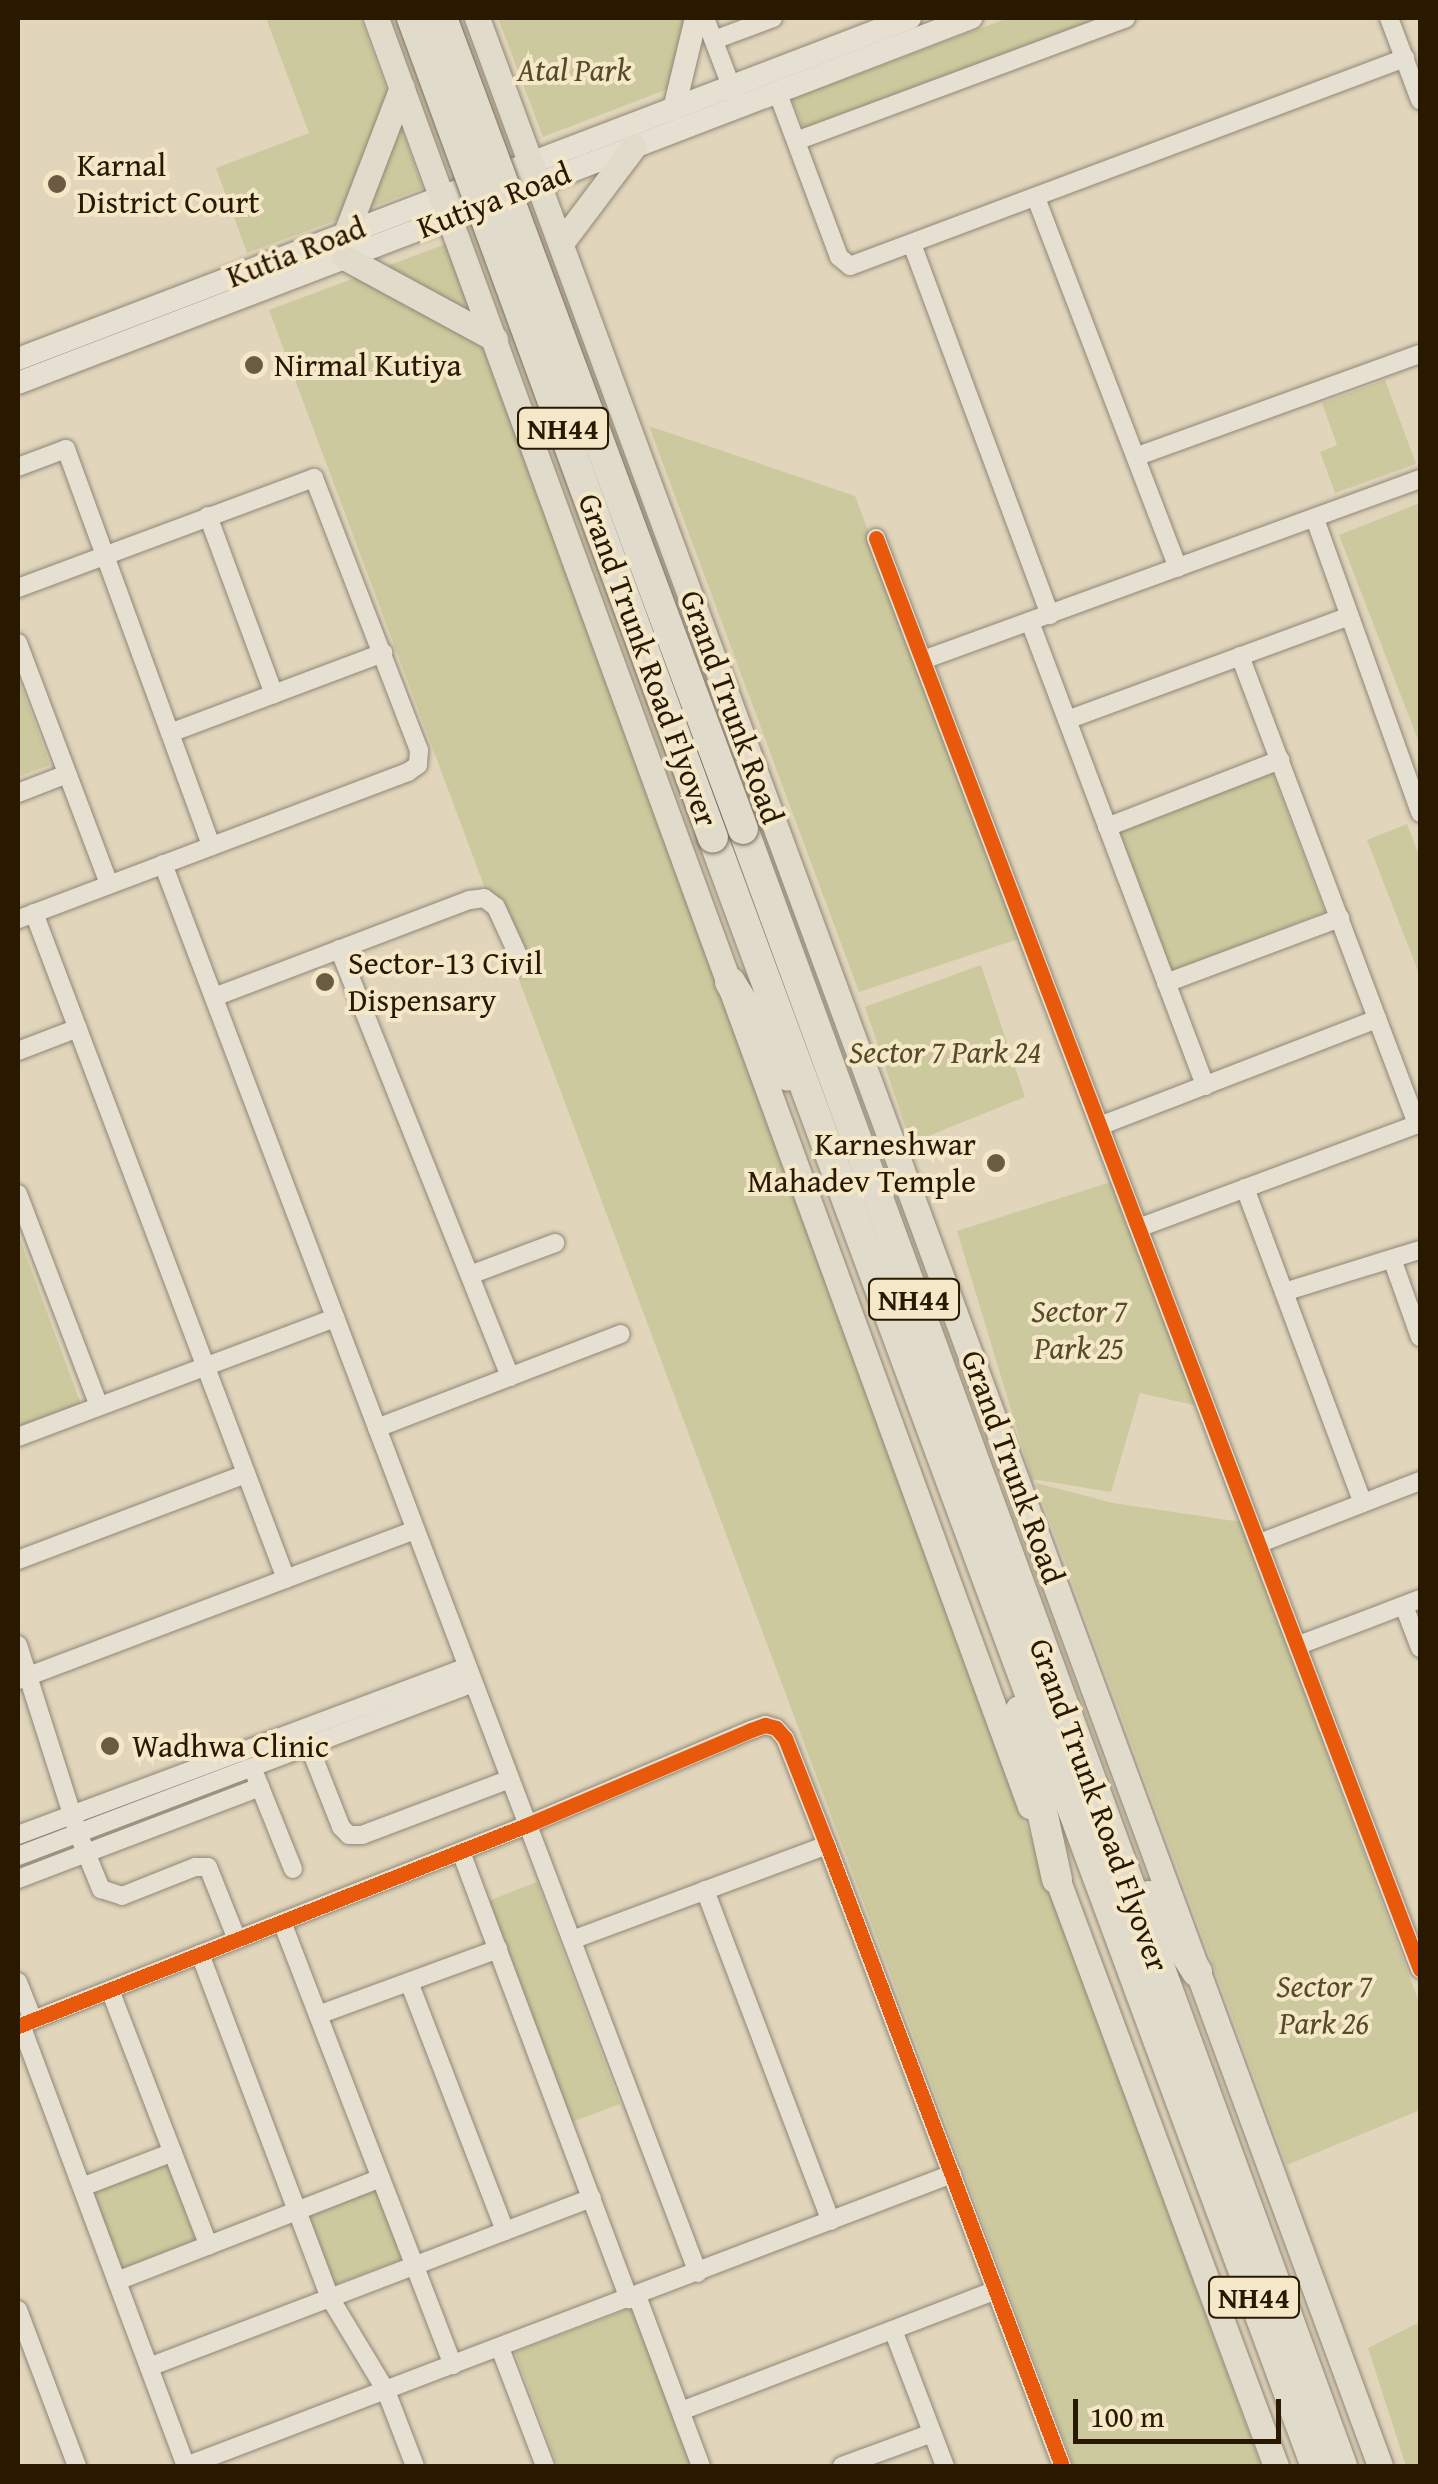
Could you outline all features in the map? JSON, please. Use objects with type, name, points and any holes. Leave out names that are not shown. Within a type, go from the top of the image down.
[{"type":"highway","name":"Grand Trunk Road Flyover","points":[[412,18],[1085,1768],[1342,2466]]},
{"type":"highway","name":"Grand Trunk Road Flyover","points":[[442,18],[728,833],[823,1134]]},
{"type":"highway","points":[[730,982],[823,1134]]},
{"type":"highway","name":"Grand Trunk Road","points":[[823,1134],[1013,1644]]},
{"type":"highway","name":"Grand Trunk Road Flyover","points":[[1013,1644],[1316,2466]]},
{"type":"highway","points":[[1013,1644],[1014,1678],[1056,1879]]},
{"type":"highway","points":[[1085,1768],[1156,1911],[1197,1972]]},
{"type":"main road","points":[[376,18],[1056,1879],[1276,2466]]},
{"type":"main road","name":"Grand Trunk Road","points":[[477,18],[1380,2466]]},
{"type":"main road","points":[[402,87],[345,246],[495,339]]},
{"type":"main road","points":[[561,243],[620,144]]},
{"type":"street","points":[[674,109],[696,18]]},
{"type":"street","points":[[705,18],[735,96]]},
{"type":"street","points":[[714,40],[773,18]]},
{"type":"street","points":[[446,206],[620,144],[910,18]]},
{"type":"street","points":[[620,144],[674,109],[777,91],[971,18]]},
{"type":"street","points":[[796,141],[1126,18]]},
{"type":"street","points":[[1390,18],[1420,100]]},
{"type":"street","points":[[777,91],[844,264],[912,244],[1405,58]]},
{"type":"street","points":[[1036,198],[1178,568]]},
{"type":"street","name":"Kutiya Road","points":[[392,228],[446,206]]},
{"type":"street","name":"Kutia Road","points":[[18,358],[250,282],[392,228]]},
{"type":"street","points":[[912,244],[1050,615]]},
{"type":"street","points":[[18,383],[250,282]]},
{"type":"street","points":[[1138,456],[1420,354]]},
{"type":"street","points":[[18,467],[66,449],[211,846]]},
{"type":"street","points":[[18,588],[314,478],[420,750],[418,765],[26,916],[78,1028],[286,1579]]},
{"type":"street","points":[[923,660],[1420,479]]},
{"type":"street","points":[[208,516],[274,694]]},
{"type":"street","points":[[1315,519],[1420,813]]},
{"type":"street","points":[[876,538],[1420,1969]]},
{"type":"street","points":[[1067,720],[1348,617]]},
{"type":"street","points":[[1030,622],[1204,1086]]},
{"type":"street","points":[[18,643],[109,884]]},
{"type":"street","points":[[170,733],[383,653]]},
{"type":"street","points":[[1141,1228],[1419,1123],[1240,656]]},
{"type":"street","points":[[1107,827],[1280,760]]},
{"type":"street","points":[[18,792],[68,774]]},
{"type":"street","points":[[163,864],[698,2273]]},
{"type":"street","points":[[214,997],[484,898],[496,907],[523,966]]},
{"type":"street","points":[[1166,983],[1340,918]]},
{"type":"street","points":[[339,949],[510,1377]]},
{"type":"street","points":[[1102,1125],[1378,1019]]},
{"type":"street","points":[[18,1051],[78,1028]]},
{"type":"street","points":[[1245,1188],[1363,1503]]},
{"type":"street","points":[[18,1194],[99,1406]]},
{"type":"street","points":[[470,1275],[555,1243]]},
{"type":"street","points":[[1284,1292],[1420,1250]]},
{"type":"street","points":[[1392,1259],[1420,1337]]},
{"type":"street","points":[[18,1437],[335,1318]]},
{"type":"street","points":[[376,1428],[621,1334]]},
{"type":"street","points":[[18,1560],[246,1474]]},
{"type":"street","points":[[1260,1543],[1420,1481]]},
{"type":"street","points":[[23,1678],[415,1530]]},
{"type":"street","points":[[1299,1646],[1412,1602],[1420,1648]]},
{"type":"street","points":[[18,1646],[23,1678],[101,1890],[122,1896],[195,1867],[208,1867],[236,1937]]},
{"type":"street","points":[[18,1835],[74,1812],[306,1737],[470,1675]]},
{"type":"street","points":[[24,2024],[236,1937],[527,1826],[765,1725],[776,1728],[785,1738],[828,1845],[1062,2466]]},
{"type":"street","points":[[18,1856],[252,1767],[306,1737]]},
{"type":"street","points":[[306,1737],[340,1826],[348,1835],[362,1835],[510,1779]]},
{"type":"street","points":[[252,1767],[293,1869]]},
{"type":"street","points":[[18,1879],[260,1786]]},
{"type":"street","points":[[572,1940],[828,1845]]},
{"type":"street","points":[[461,1852],[592,2198],[702,2466]]},
{"type":"street","points":[[706,1890],[831,2221]]},
{"type":"street","points":[[282,1922],[454,2365]]},
{"type":"street","points":[[318,2015],[498,1949]]},
{"type":"street","points":[[200,1954],[330,2298],[386,2391],[415,2466]]},
{"type":"street","points":[[18,1982],[24,2024],[186,2466],[952,2174]]},
{"type":"street","points":[[408,1982],[505,2231]]},
{"type":"street","points":[[110,1990],[208,2246]]},
{"type":"street","points":[[82,2187],[173,2152]]},
{"type":"street","points":[[117,2281],[381,2178]]},
{"type":"street","points":[[149,2368],[592,2198]]},
{"type":"street","points":[[681,2412],[996,2290]]},
{"type":"street","points":[[18,2310],[77,2466]]},
{"type":"street","points":[[893,2330],[945,2466]]},
{"type":"street","points":[[500,2348],[545,2466]]},
{"type":"street","points":[[842,2466],[932,2433]]},
{"type":"green space","points":[[266,18],[360,18],[423,188],[247,253],[216,168],[309,133]]},
{"type":"green space","name":"Atal Park","points":[[498,18],[688,18],[673,87],[543,137]]},
{"type":"green space","points":[[1008,18],[1098,18],[804,129],[792,99]]},
{"type":"green space","points":[[446,244],[1261,2466],[1074,2466],[269,310]]},
{"type":"green space","points":[[1385,380],[1416,464],[1335,493],[1320,452],[1337,445],[1322,403]]},
{"type":"green space","points":[[649,426],[855,496],[1021,938],[859,992]]},
{"type":"green space","points":[[1420,503],[1420,745],[1339,535]]},
{"type":"green space","points":[[18,677],[50,765],[18,777]]},
{"type":"green space","points":[[1272,772],[1325,912],[1172,971],[1119,832]]},
{"type":"green space","points":[[1407,824],[1420,858],[1420,976],[1367,840]]},
{"type":"green space","name":"Sector 7 Park 24","points":[[981,965],[1025,1097],[911,1143],[865,1007]]},
{"type":"green space","name":"Sector 7 Park 25","points":[[1114,1181],[1203,1407],[1140,1393],[1111,1492],[1032,1479],[957,1231]]},
{"type":"green space","points":[[18,1234],[81,1404],[18,1427]]},
{"type":"green space","name":"Sector 7 Park 26","points":[[1036,1483],[1113,1503],[1241,1522],[1420,2005],[1420,2110],[1287,2165]]},
{"type":"green space","points":[[537,1882],[620,2104],[572,2122],[488,1901]]},
{"type":"green space","points":[[167,2162],[196,2241],[120,2269],[90,2190]]},
{"type":"green space","points":[[375,2189],[402,2259],[334,2285],[307,2215]]},
{"type":"green space","points":[[632,2308],[692,2466],[558,2466],[515,2352]]},
{"type":"green space","points":[[1420,2322],[1420,2466],[1406,2466],[1368,2348]]},
{"type":"cycle path","points":[[876,538],[1420,1969]]},
{"type":"cycle path","points":[[18,2026],[527,1825],[751,1730],[765,1725],[776,1728],[785,1738],[827,1845],[1062,2466]]},
{"type":"place","name":"Karnal District Court","points":[[57,184]]},
{"type":"place","name":"Nirmal Kutiya","points":[[254,365]]},
{"type":"place","name":"Sector-13 Civil Dispensary","points":[[325,982]]},
{"type":"place","name":"Karneshwar Mahadev Temple","points":[[996,1163]]},
{"type":"place","name":"Wadhwa Clinic","points":[[110,1746]]}]
